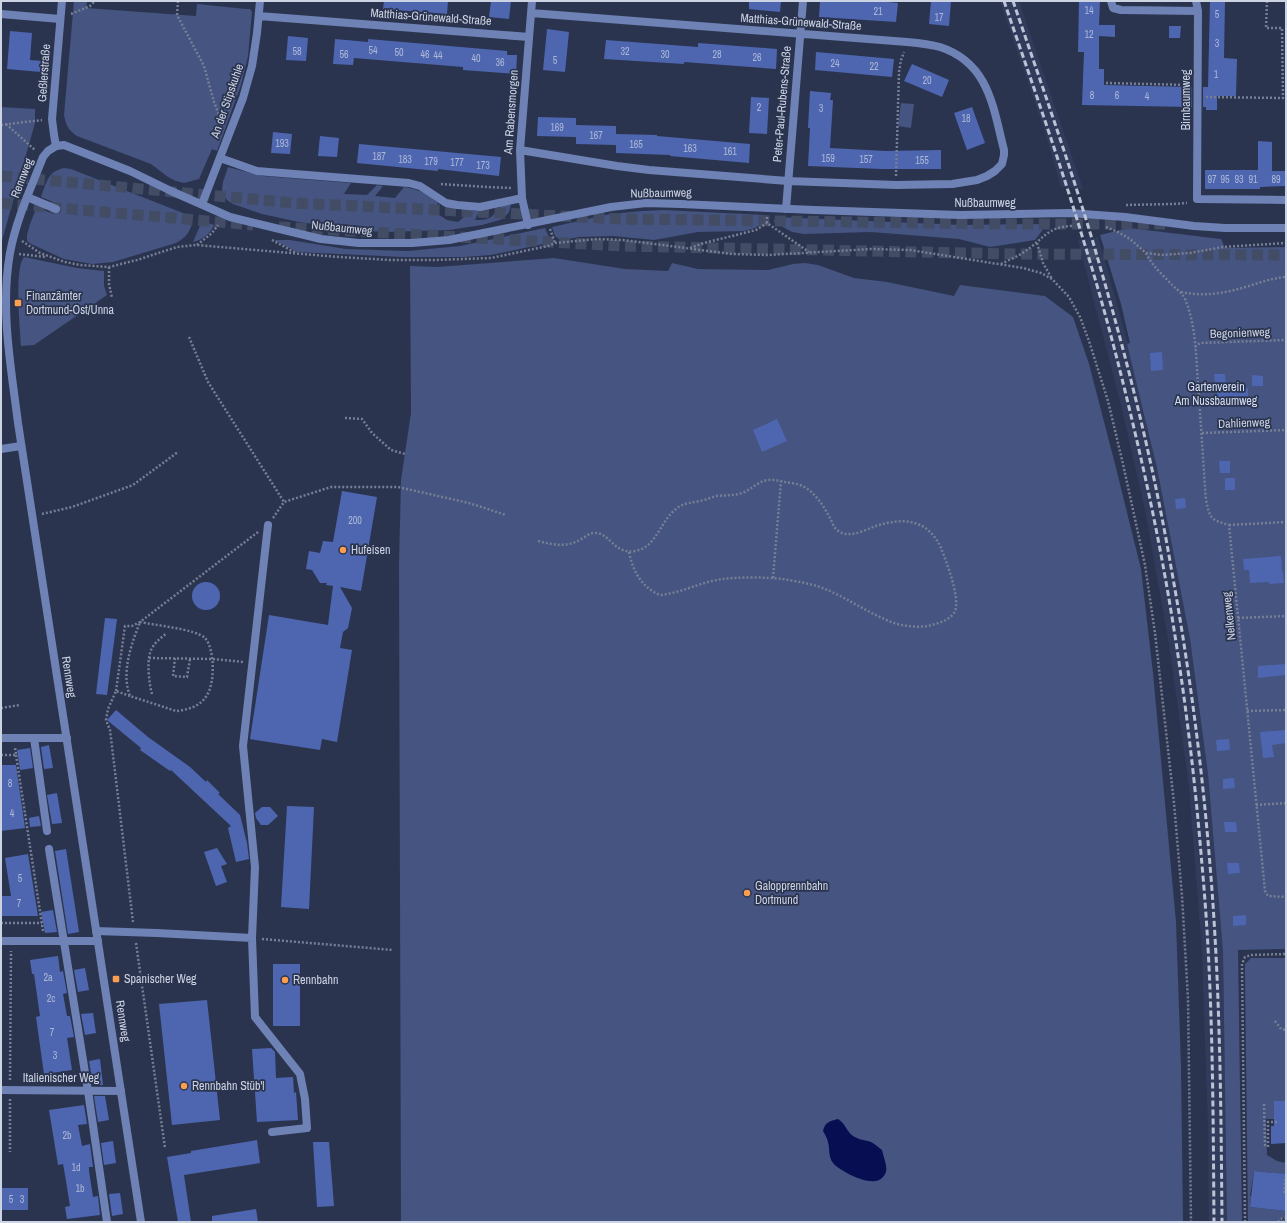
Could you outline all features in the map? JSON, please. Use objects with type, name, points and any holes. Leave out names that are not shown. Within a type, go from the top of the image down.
[{"type":"street","name":"Geßlerstraße","points":[[56,146],[52,119],[62,1]]},
{"type":"street","name":"An der Stipskuhle","points":[[202,204],[243,98],[252,66],[260,1]]},
{"type":"street","name":"Am Rabensmorgen","points":[[528,225],[522,198],[520,150],[532,1]]},
{"type":"street","name":"Peter-Paul-Rubens-Straße","points":[[786,209],[803,1]]},
{"type":"street","points":[[1111,1],[1113,8],[1121,10],[1198,11]]},
{"type":"street","name":"Birnbaumweg","points":[[1196,1],[1198,11],[1197,199]]},
{"type":"street","name":"Matthias-Grünewald-Straße","points":[[531,13],[907,42],[939,47],[956,53],[969,63],[979,74],[988,89],[1004,150]]},
{"type":"street","points":[[1,14],[60,19]]},
{"type":"street","name":"Matthias-Grünewald-Straße","points":[[259,16],[529,37]]},
{"type":"street","name":"Nußbaumweg","points":[[56,146],[64,145],[74,148],[130,171],[230,217],[321,239],[359,243],[412,243],[449,240],[611,207],[646,203],[960,215],[1069,213],[1125,217],[1218,228],[1286,228]]},
{"type":"street","name":"Rennweg","points":[[56,146],[48,151],[43,157],[27,197],[10,253],[6,303],[10,362],[21,446],[141,1222]]},
{"type":"street","name":"Nußbaumweg","points":[[520,150],[617,166],[788,181],[896,185],[952,184],[977,180],[987,176],[998,167],[1003,159],[1004,150]]},
{"type":"street","points":[[220,158],[257,171],[409,183],[420,186],[446,203],[457,206],[480,207],[522,198]]},
{"type":"street","points":[[27,197],[56,209]]},
{"type":"street","points":[[1197,199],[1286,200]]},
{"type":"street","points":[[1,449],[21,446]]},
{"type":"street","points":[[268,525],[243,746],[255,867],[252,938],[256,1017],[300,1074],[305,1099],[307,1128],[272,1132]]},
{"type":"street","points":[[1,738],[67,738]]},
{"type":"street","points":[[34,738],[47,831]]},
{"type":"street","points":[[50,849],[107,1222]]},
{"type":"street","points":[[96,931],[252,938]]},
{"type":"street","points":[[1,941],[98,941]]},
{"type":"street","name":"Italienischer Weg","points":[[1,1090],[121,1091]]},
{"type":"path","points":[[60,19],[90,6],[95,1]]},
{"type":"path","points":[[178,1],[177,15],[204,66],[214,102],[228,139]]},
{"type":"path","points":[[1198,97],[1283,98],[1285,76],[1282,28],[1266,28],[1267,1]]},
{"type":"path","points":[[896,185],[900,72],[901,60],[904,55],[907,42]]},
{"type":"path","points":[[1106,83],[1178,86],[1198,85]]},
{"type":"path","points":[[1,125],[52,119]]},
{"type":"path","points":[[6,124],[43,157]]},
{"type":"path","points":[[441,184],[487,188],[521,188]]},
{"type":"path","points":[[1122,206],[1188,203],[1197,199]]},
{"type":"path","points":[[767,223],[768,208]]},
{"type":"path","points":[[548,221],[555,243]]},
{"type":"path","points":[[689,248],[756,230],[767,223]]},
{"type":"path","points":[[767,223],[809,252],[871,249],[910,250],[1000,264],[1041,273],[1052,279]]},
{"type":"path","points":[[196,245],[212,234],[218,225]]},
{"type":"path","points":[[1000,264],[1024,252],[1037,243],[1051,230],[1064,226],[1073,226]]},
{"type":"path","points":[[1102,226],[1118,232],[1130,239],[1146,253],[1149,260],[1181,292],[1194,295],[1216,294],[1232,291],[1268,280],[1286,278]]},
{"type":"path","points":[[272,240],[296,253]]},
{"type":"path","points":[[1037,243],[1043,263],[1052,279],[1069,297],[1080,317],[1089,341],[1108,401],[1145,565],[1155,633],[1174,803],[1182,904],[1188,999],[1191,1222]]},
{"type":"path","points":[[1146,253],[1172,255],[1223,246],[1286,243]]},
{"type":"path","points":[[20,254],[48,257]]},
{"type":"path","points":[[109,267],[109,284],[112,298]]},
{"type":"path","points":[[1181,292],[1188,307],[1196,347],[1206,500],[1209,515],[1215,521],[1229,525],[1286,522]]},
{"type":"path","points":[[189,337],[208,382],[284,502]]},
{"type":"path","name":"Begonienweg","points":[[1196,347],[1200,343],[1286,340]]},
{"type":"path","points":[[345,418],[362,419],[372,433],[391,450],[405,454]]},
{"type":"path","name":"Dahlienweg","points":[[1202,433],[1286,430]]},
{"type":"path","points":[[42,515],[72,508],[133,485],[178,452]]},
{"type":"path","points":[[538,541],[555,545],[565,544],[575,542],[589,534],[596,532],[605,536],[617,548],[637,551],[649,544],[670,514],[682,505],[713,497],[744,493],[760,482],[769,480],[795,483],[805,487],[812,493],[824,508],[834,527],[840,533],[850,534],[897,521],[922,525],[929,529],[939,542],[946,559],[954,588],[956,609],[953,615],[943,621],[928,626],[912,627],[884,619],[819,587],[773,578],[722,579],[660,596],[637,576],[632,566],[629,551]]},
{"type":"path","points":[[773,578],[781,481]]},
{"type":"path","points":[[165,1148],[134,932],[110,730],[106,720],[108,709],[116,691],[125,626],[132,626],[140,622],[268,525],[284,502],[331,487],[398,487],[469,503],[506,515]]},
{"type":"path","name":"Nelkenweg","points":[[1229,525],[1265,890],[1268,896],[1286,897]]},
{"type":"path","points":[[1238,618],[1286,616]]},
{"type":"path","points":[[116,691],[176,711],[189,709],[196,706],[208,694],[211,685],[212,659],[209,644],[205,638],[199,634],[140,622]]},
{"type":"path","points":[[130,696],[126,686],[126,677],[134,637],[140,622]]},
{"type":"path","points":[[152,694],[150,687],[150,652],[154,645],[166,634]]},
{"type":"path","points":[[149,658],[212,659],[252,662]]},
{"type":"path","points":[[175,658],[173,676],[187,677],[190,659]]},
{"type":"path","points":[[1,708],[20,705]]},
{"type":"path","points":[[1247,711],[1286,710]]},
{"type":"path","points":[[14,738],[44,941]]},
{"type":"path","points":[[1,755],[16,755]]},
{"type":"path","points":[[1256,804],[1286,803]]},
{"type":"path","points":[[1,923],[42,923]]},
{"type":"path","points":[[252,938],[394,950]]},
{"type":"path","points":[[10,1152],[11,941]]},
{"type":"path","points":[[1245,1222],[1242,964],[1245,957],[1251,955],[1286,954]]},
{"type":"path","points":[[1275,1021],[1286,1030]]},
{"type":"path","points":[[1264,1104],[1265,1144],[1268,1147],[1268,1122],[1279,1122]]},
{"type":"path","points":[[1284,1193],[1286,1177]]},
{"type":"path","points":[[1278,1222],[1282,1218],[1286,1218],[1285,1222]]},
{"type":"shaded area","points":[[1000,1],[1019,1],[1083,189],[1061,187],[1045,131]]},
{"type":"shaded area","points":[[1098,237],[1124,329],[1157,468],[1190,639],[1208,774],[1223,951],[1227,1222],[1209,1222],[1208,1126],[1202,952],[1189,786],[1169,644],[1145,510],[1121,405],[1078,240]]},
{"type":"shaded area","points":[[838,1119],[853,1136],[871,1142],[882,1150],[886,1172],[881,1179],[870,1181],[859,1178],[846,1173],[833,1163],[831,1160],[828,1141],[823,1131],[828,1122]]},
{"type":"green space","points":[[74,1],[87,1],[86,8],[196,16],[197,4],[250,9],[252,12],[248,56],[241,85],[217,151],[212,149],[199,179],[184,183],[176,181],[151,164],[77,136],[69,129],[64,115]]},
{"type":"green space","points":[[901,103],[914,104],[911,128],[898,126]]},
{"type":"green space","points":[[1,107],[35,109],[35,123],[1,244]]},
{"type":"green space","points":[[228,167],[263,176],[351,183],[344,194],[367,195],[377,185],[383,186],[375,196],[395,198],[404,187],[415,189],[438,203],[433,211],[447,220],[458,222],[471,211],[479,211],[475,220],[488,219],[493,216],[501,206],[511,204],[509,212],[503,219],[482,225],[449,230],[386,232],[331,229],[314,224],[262,214],[233,204],[223,195],[222,189]]},
{"type":"green space","points":[[64,168],[71,169],[188,215],[192,217],[190,229],[183,238],[176,243],[113,262],[92,264],[64,259],[31,244],[27,241],[27,235],[37,207],[53,214],[58,204],[41,197],[46,182],[54,172]]},
{"type":"green space","points":[[664,210],[764,215],[764,222],[755,228],[744,231],[698,232],[654,240],[613,236],[579,237],[562,240],[555,236],[552,227],[610,214]]},
{"type":"green space","points":[[775,217],[961,225],[1047,224],[1035,240],[990,247],[959,239],[871,232],[804,234],[792,232],[774,222]]},
{"type":"green space","points":[[202,221],[214,225],[211,231],[205,236],[193,242]]},
{"type":"green space","points":[[545,228],[550,240],[548,243],[491,255],[464,257],[403,257],[297,252],[274,240],[290,240],[346,249],[408,251],[460,246]]},
{"type":"green space","name":"Gartenverein Am Nussbaumweg","points":[[1129,228],[1221,239],[1225,248],[1286,247],[1286,949],[1238,950],[1242,1222],[1227,1222],[1223,951],[1208,774],[1190,639],[1157,468],[1127,344],[1130,343],[1121,304],[1100,235]]},
{"type":"green space","points":[[24,257],[77,268],[104,271],[104,286],[107,295],[34,345],[21,346],[18,286],[19,273]]},
{"type":"green space","name":"Galopprennbahn Dortmund","points":[[554,258],[625,269],[668,271],[672,263],[698,269],[768,270],[793,264],[805,263],[818,265],[854,278],[887,282],[954,296],[960,285],[1045,296],[1073,317],[1089,364],[1141,569],[1153,673],[1176,922],[1181,1066],[1183,1222],[401,1222],[399,564],[401,480],[411,413],[410,266],[437,267]]},
{"type":"green space","points":[[1251,958],[1286,958],[1286,1101],[1274,1101],[1274,1119],[1266,1119],[1267,1155],[1277,1161],[1286,1163],[1283,1188],[1283,1174],[1254,1171],[1250,1196],[1250,1207],[1286,1211],[1286,1218],[1280,1217],[1280,1219],[1286,1220],[1286,1222],[1248,1222],[1245,964]]},
{"type":"building","points":[[384,1],[448,1],[447,14],[383,9]]},
{"type":"building","points":[[491,1],[511,1],[509,19],[489,17]]},
{"type":"building","points":[[749,1],[781,1],[780,12],[749,9]]},
{"type":"building","points":[[820,1],[878,1],[898,3],[896,22],[819,17]]},
{"type":"building","points":[[931,1],[951,1],[949,26],[929,24]]},
{"type":"building","points":[[1079,1],[1100,1],[1099,25],[1115,25],[1115,37],[1099,36],[1099,69],[1104,69],[1104,85],[1192,87],[1192,107],[1082,105],[1084,52],[1078,52]]},
{"type":"building","points":[[1210,1],[1225,1],[1224,58],[1237,59],[1236,96],[1217,96],[1217,110],[1206,110],[1206,107],[1203,107],[1203,87],[1208,87]]},
{"type":"building","points":[[1169,26],[1181,26],[1180,38],[1169,38]]},
{"type":"building","points":[[547,29],[569,32],[565,72],[543,70]]},
{"type":"building","points":[[10,31],[32,33],[30,60],[42,61],[41,72],[7,69]]},
{"type":"building","points":[[288,36],[308,38],[306,61],[286,60]]},
{"type":"building","points":[[335,39],[368,42],[368,39],[507,51],[507,55],[517,55],[516,74],[463,70],[463,67],[354,58],[353,65],[333,64]]},
{"type":"building","points":[[606,40],[698,47],[698,43],[777,49],[776,69],[684,62],[684,64],[604,59]]},
{"type":"building","points":[[816,52],[894,59],[892,77],[815,70]]},
{"type":"building","points":[[912,64],[949,80],[942,97],[904,81]]},
{"type":"building","points":[[810,91],[831,93],[830,100],[833,100],[830,148],[886,151],[941,150],[941,169],[882,169],[808,166]]},
{"type":"building","points":[[751,97],[769,98],[767,134],[749,133]]},
{"type":"building","points":[[972,107],[985,143],[967,150],[954,113]]},
{"type":"building","points":[[538,117],[576,118],[576,125],[616,126],[616,134],[657,135],[750,144],[749,163],[670,155],[616,153],[616,145],[576,144],[576,137],[537,136]]},
{"type":"building","points":[[273,132],[292,134],[290,154],[271,153]]},
{"type":"building","points":[[320,136],[339,138],[337,157],[318,156]]},
{"type":"building","points":[[1258,141],[1272,142],[1272,171],[1286,171],[1286,186],[1260,187],[1260,189],[1205,189],[1205,170],[1258,170]]},
{"type":"building","points":[[359,144],[501,157],[499,176],[438,169],[438,171],[357,163]]},
{"type":"building","points":[[1162,352],[1163,370],[1151,371],[1150,353]]},
{"type":"building","points":[[1214,374],[1225,374],[1226,385],[1215,386]]},
{"type":"building","points":[[1252,375],[1263,376],[1263,386],[1252,386]]},
{"type":"building","points":[[1248,388],[1248,398],[1217,400],[1217,389]]},
{"type":"building","points":[[777,419],[787,441],[762,452],[753,430]]},
{"type":"building","points":[[1219,461],[1230,461],[1230,473],[1220,473]]},
{"type":"building","points":[[1225,478],[1235,478],[1235,490],[1225,490]]},
{"type":"building","points":[[342,491],[377,497],[361,591],[340,587],[352,608],[348,628],[343,632],[340,648],[352,650],[337,742],[322,739],[320,750],[250,739],[269,615],[328,625],[333,586],[326,585],[327,583],[320,583],[312,570],[306,569],[309,551],[320,553],[323,541],[333,542]]},
{"type":"building","points":[[1185,498],[1186,508],[1176,509],[1175,499]]},
{"type":"building","points":[[1281,556],[1284,583],[1250,583],[1249,570],[1244,570],[1243,559]]},
{"type":"building","points":[[206,582],[216,586],[220,596],[216,606],[206,610],[196,606],[192,596],[196,586]]},
{"type":"building","points":[[105,618],[117,619],[107,695],[96,694]]},
{"type":"building","points":[[1286,664],[1286,675],[1258,678],[1258,666]]},
{"type":"building","points":[[116,710],[148,737],[190,767],[206,782],[207,780],[220,793],[218,794],[240,815],[247,843],[249,859],[236,862],[228,828],[231,826],[171,770],[170,771],[140,750],[141,748],[107,720]]},
{"type":"building","points":[[1286,730],[1286,743],[1272,745],[1274,757],[1263,758],[1260,732]]},
{"type":"building","points":[[1229,739],[1230,750],[1217,751],[1216,740]]},
{"type":"building","points":[[49,745],[53,768],[44,769],[41,747]]},
{"type":"building","points":[[30,748],[33,768],[20,770],[17,750]]},
{"type":"building","points":[[1,765],[16,765],[25,828],[1,831]]},
{"type":"building","points":[[1234,778],[1235,788],[1223,789],[1223,779]]},
{"type":"building","points":[[57,793],[62,823],[52,824],[47,795]]},
{"type":"building","points":[[287,806],[314,807],[309,909],[281,907]]},
{"type":"building","points":[[262,807],[270,807],[278,816],[268,825],[261,825],[256,818],[255,813]]},
{"type":"building","points":[[39,816],[41,826],[30,827],[29,818]]},
{"type":"building","points":[[1224,822],[1236,822],[1237,832],[1225,832]]},
{"type":"building","points":[[217,848],[227,864],[221,866],[227,882],[216,886],[204,852]]},
{"type":"building","points":[[66,849],[79,932],[68,934],[55,851]]},
{"type":"building","points":[[28,854],[38,916],[1,916],[1,896],[11,896],[5,858]]},
{"type":"building","points":[[1227,863],[1239,863],[1240,873],[1228,874]]},
{"type":"building","points":[[53,910],[57,932],[45,933],[41,912]]},
{"type":"building","points":[[1246,915],[1246,925],[1233,926],[1233,916]]},
{"type":"building","points":[[58,956],[60,972],[63,971],[67,993],[63,994],[67,1016],[70,1016],[74,1037],[67,1038],[72,1070],[44,1074],[36,1017],[40,1016],[34,974],[32,974],[30,960]]},
{"type":"building","points":[[273,964],[300,964],[300,1026],[273,1026]]},
{"type":"building","points":[[85,968],[89,990],[78,992],[74,970]]},
{"type":"building","points":[[207,1000],[220,1120],[172,1125],[159,1004]]},
{"type":"building","points":[[93,1013],[96,1033],[85,1035],[81,1014]]},
{"type":"building","points":[[271,1048],[275,1052],[276,1078],[293,1077],[294,1093],[296,1092],[298,1120],[257,1122],[252,1049]]},
{"type":"building","points":[[100,1059],[103,1085],[93,1085],[89,1061]]},
{"type":"building","points":[[94,1096],[105,1096],[109,1120],[98,1122]]},
{"type":"building","points":[[1274,1101],[1286,1101],[1286,1143],[1271,1144],[1271,1126],[1274,1126]]},
{"type":"building","points":[[84,1105],[87,1124],[78,1125],[82,1146],[90,1144],[93,1167],[89,1167],[89,1171],[93,1197],[98,1196],[100,1215],[67,1219],[65,1207],[70,1206],[65,1175],[63,1164],[58,1165],[49,1110]]},
{"type":"building","points":[[257,1140],[260,1163],[184,1175],[191,1222],[178,1222],[167,1157],[191,1153],[191,1151]]},
{"type":"building","points":[[113,1141],[116,1163],[104,1165],[101,1143]]},
{"type":"building","points":[[313,1142],[329,1142],[334,1206],[317,1207]]},
{"type":"building","points":[[1254,1171],[1286,1174],[1286,1211],[1250,1207]]},
{"type":"building","points":[[1,1188],[28,1188],[28,1210],[1,1210]]},
{"type":"building","points":[[120,1193],[123,1214],[112,1216],[109,1194]]},
{"type":"building","points":[[256,1209],[258,1222],[212,1222],[212,1216]]},
{"type":"tunnel","points":[[1,176],[294,203],[623,219],[1014,224],[1165,224]]},
{"type":"tunnel","points":[[1,203],[253,225]]},
{"type":"tunnel","points":[[279,227],[622,246],[1015,254],[1286,255]]},
{"type":"railway","points":[[1004,1],[1064,179],[1107,322],[1122,378],[1153,513],[1171,613],[1186,713],[1206,910],[1212,1044],[1214,1222]]},
{"type":"railway","points":[[1013,1],[1073,179],[1115,320],[1146,443],[1178,604],[1199,753],[1207,828],[1213,910],[1219,1044],[1222,1222]]},
{"type":"place","name":"Finanzämter Dortmund-Ost/Unna","points":[[18,303]]},
{"type":"place","name":"Hufeisen","points":[[343,550]]},
{"type":"place","name":"Galopprennbahn Dortmund","points":[[747,893]]},
{"type":"place","name":"Spanischer Weg","points":[[116,979]]},
{"type":"place","name":"Rennbahn","points":[[285,980]]},
{"type":"place","name":"Rennbahn Stüb'l","points":[[184,1086]]}]
